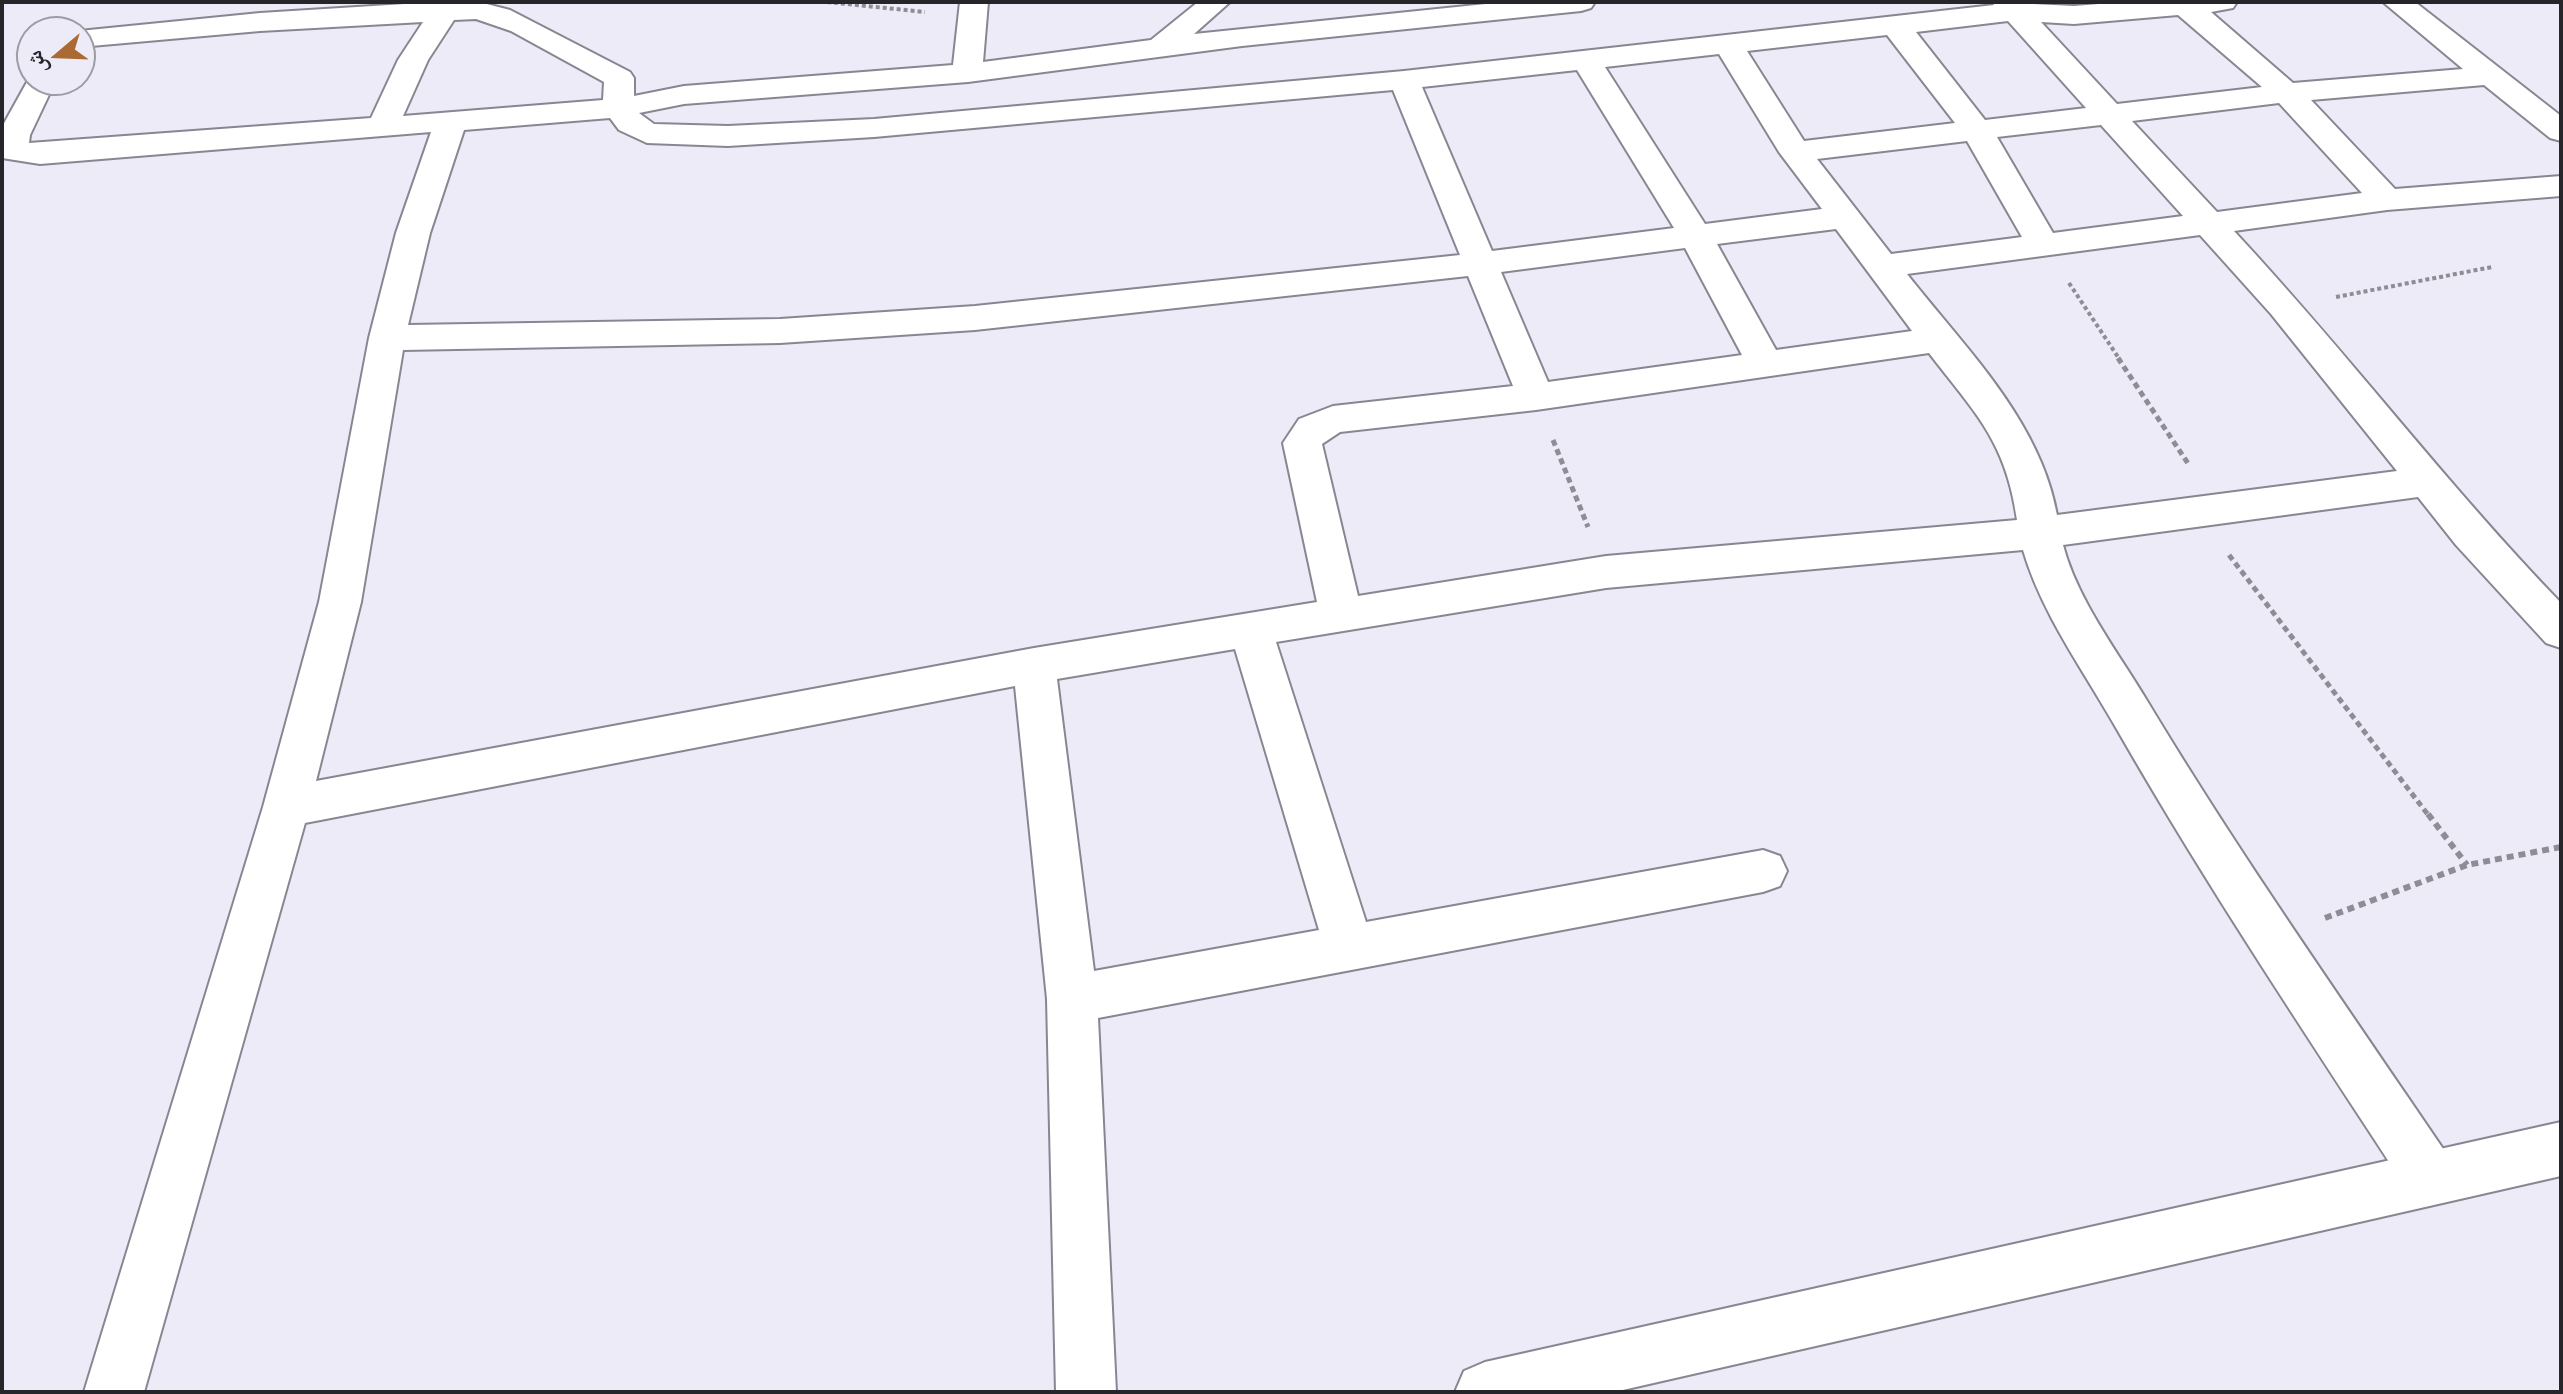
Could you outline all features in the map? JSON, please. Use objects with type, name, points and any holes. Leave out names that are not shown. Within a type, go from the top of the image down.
[{"type":"street","points":[[1155,49],[1192,25],[1216,2]]},
{"type":"street","points":[[33,96],[14,135],[13,151],[40,154],[619,108],[684,95],[968,73],[1438,10],[1581,2]]},
{"type":"street","points":[[96,26],[449,6],[497,14],[533,28],[562,50],[619,78],[619,108],[630,123],[647,133],[728,136],[874,128],[1404,80],[1728,45],[2010,7],[2074,15],[2223,2]]},
{"type":"street","points":[[2397,2],[2494,75],[2561,131]]},
{"type":"street","points":[[2183,4],[2237,44],[2288,93],[2387,200]]},
{"type":"street","points":[[383,126],[413,60],[449,6]]},
{"type":"street","points":[[2010,7],[2284,306],[2430,481],[2470,534],[2561,631]]},
{"type":"street","points":[[968,73],[972,9]]},
{"type":"street","points":[[1894,24],[1977,130],[2044,246]]},
{"type":"street","points":[[1728,45],[1795,152],[2007,429],[2025,462],[2039,533],[2052,573],[2089,641],[2271,938],[2431,1178]]},
{"type":"street","points":[[1586,60],[1697,238],[1764,362]]},
{"type":"street","points":[[1795,152],[2288,93],[2494,75]]},
{"type":"street","points":[[1404,80],[1536,397]]},
{"type":"street","points":[[114,1392],[286,807],[340,602],[387,338],[413,233],[450,123]]},
{"type":"street","points":[[1884,266],[2387,200],[2561,186]]},
{"type":"street","points":[[387,338],[749,332],[975,318],[1480,264],[1845,217]]},
{"type":"street","points":[[1341,614],[1302,443],[1312,429],[1333,419],[1536,397],[1939,339]]},
{"type":"street","points":[[286,807],[1034,665],[1606,572],[2039,533],[2430,481]]},
{"type":"street","points":[[1250,628],[1349,947]]},
{"type":"street","points":[[1034,665],[1072,999],[1086,1392]]},
{"type":"street","points":[[1072,999],[1763,871]]},
{"type":"street","points":[[1485,1392],[2561,1149]]},
{"type":"path","points":[[827,2],[972,9]]},
{"type":"path","points":[[2044,246],[2207,511],[2467,865]]},
{"type":"path","points":[[2284,306],[2492,267]]},
{"type":"path","points":[[1536,397],[1606,572]]},
{"type":"path","points":[[2271,938],[2467,865],[2561,847]]}]
